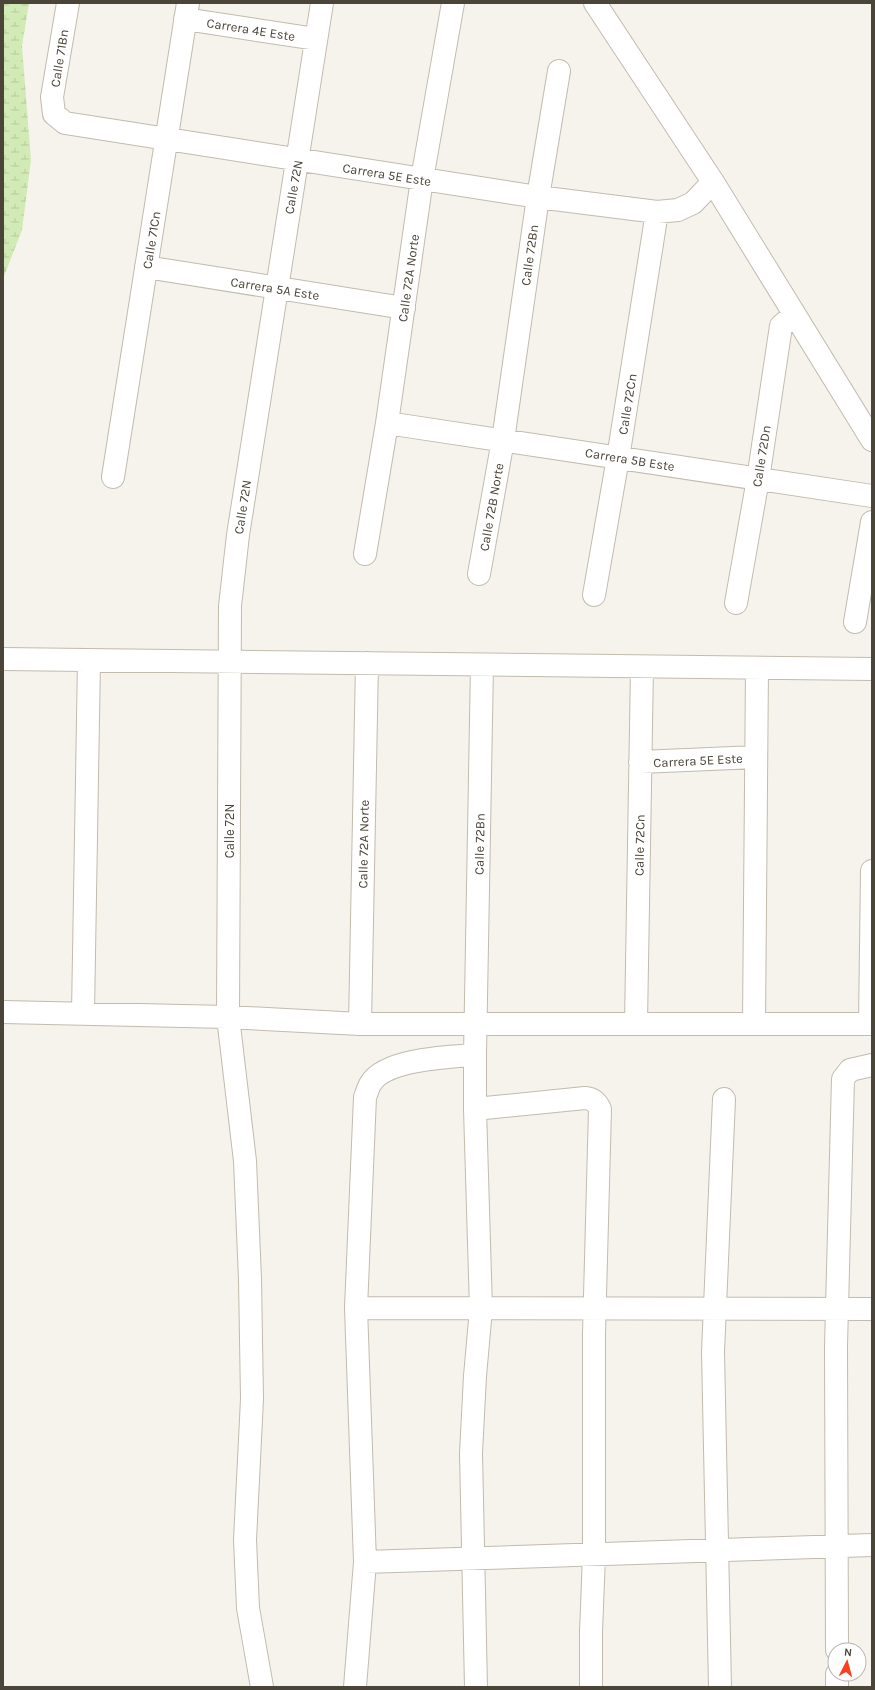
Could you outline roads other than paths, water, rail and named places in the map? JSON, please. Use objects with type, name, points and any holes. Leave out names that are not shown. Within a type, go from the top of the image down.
[{"type":"street","name":"Calle 71Bn","points":[[54,114],[52,97],[68,3]]},
{"type":"street","name":"Calle 72N","points":[[267,1684],[248,1608],[245,1540],[252,1399],[250,1279],[245,1161],[228,1017],[230,606],[238,535],[322,3]]},
{"type":"street","name":"Calle 72A Norte","points":[[365,554],[387,423],[422,179],[453,3]]},
{"type":"street","points":[[595,3],[714,182],[794,315],[872,440]]},
{"type":"street","name":"Carrera 4E Este","points":[[187,11],[316,39]]},
{"type":"street","name":"Calle 71Cn","points":[[114,477],[187,11]]},
{"type":"street","name":"Calle 72Bn","points":[[503,440],[538,197],[559,71]]},
{"type":"street","name":"Carrera 5E Este","points":[[54,114],[65,123],[538,197],[657,212],[678,210],[693,203],[714,182]]},
{"type":"street","name":"Calle 72Cn","points":[[594,595],[618,458],[657,212]]},
{"type":"street","name":"Carrera 5A Este","points":[[146,267],[404,308]]},
{"type":"street","name":"Calle 72Dn","points":[[736,602],[758,479],[781,326],[794,315]]},
{"type":"street","name":"Carrera 5B Este","points":[[387,423],[872,496]]},
{"type":"street","name":"Calle 72B Norte","points":[[479,574],[503,440]]},
{"type":"street","points":[[855,622],[872,522]]},
{"type":"street","points":[[3,659],[872,669]]},
{"type":"street","points":[[83,1013],[89,660]]},
{"type":"street","name":"Calle 72A Norte","points":[[360,1024],[367,663]]},
{"type":"street","name":"Calle 72Bn","points":[[476,1687],[471,1454],[475,1376],[481,1309],[475,1109],[475,1055],[482,665]]},
{"type":"street","name":"Calle 72Cn","points":[[636,1024],[642,666]]},
{"type":"street","points":[[754,1024],[757,668]]},
{"type":"street","name":"Carrera 5E Este","points":[[640,762],[756,757]]},
{"type":"street","points":[[3,1012],[228,1017],[360,1024],[871,1024],[872,871]]},
{"type":"street","points":[[355,1687],[365,1562],[356,1308],[365,1097],[371,1082],[384,1072],[416,1061],[475,1055]]},
{"type":"street","points":[[837,1642],[838,1546],[836,1309],[843,1079],[850,1070],[872,1065]]},
{"type":"street","points":[[475,1109],[585,1098],[592,1099],[597,1103],[600,1109],[595,1309],[594,1554],[591,1632],[591,1687]]},
{"type":"street","points":[[720,1687],[713,1352],[724,1099]]},
{"type":"street","points":[[356,1308],[872,1309]]},
{"type":"street","points":[[365,1562],[872,1545]]}]
